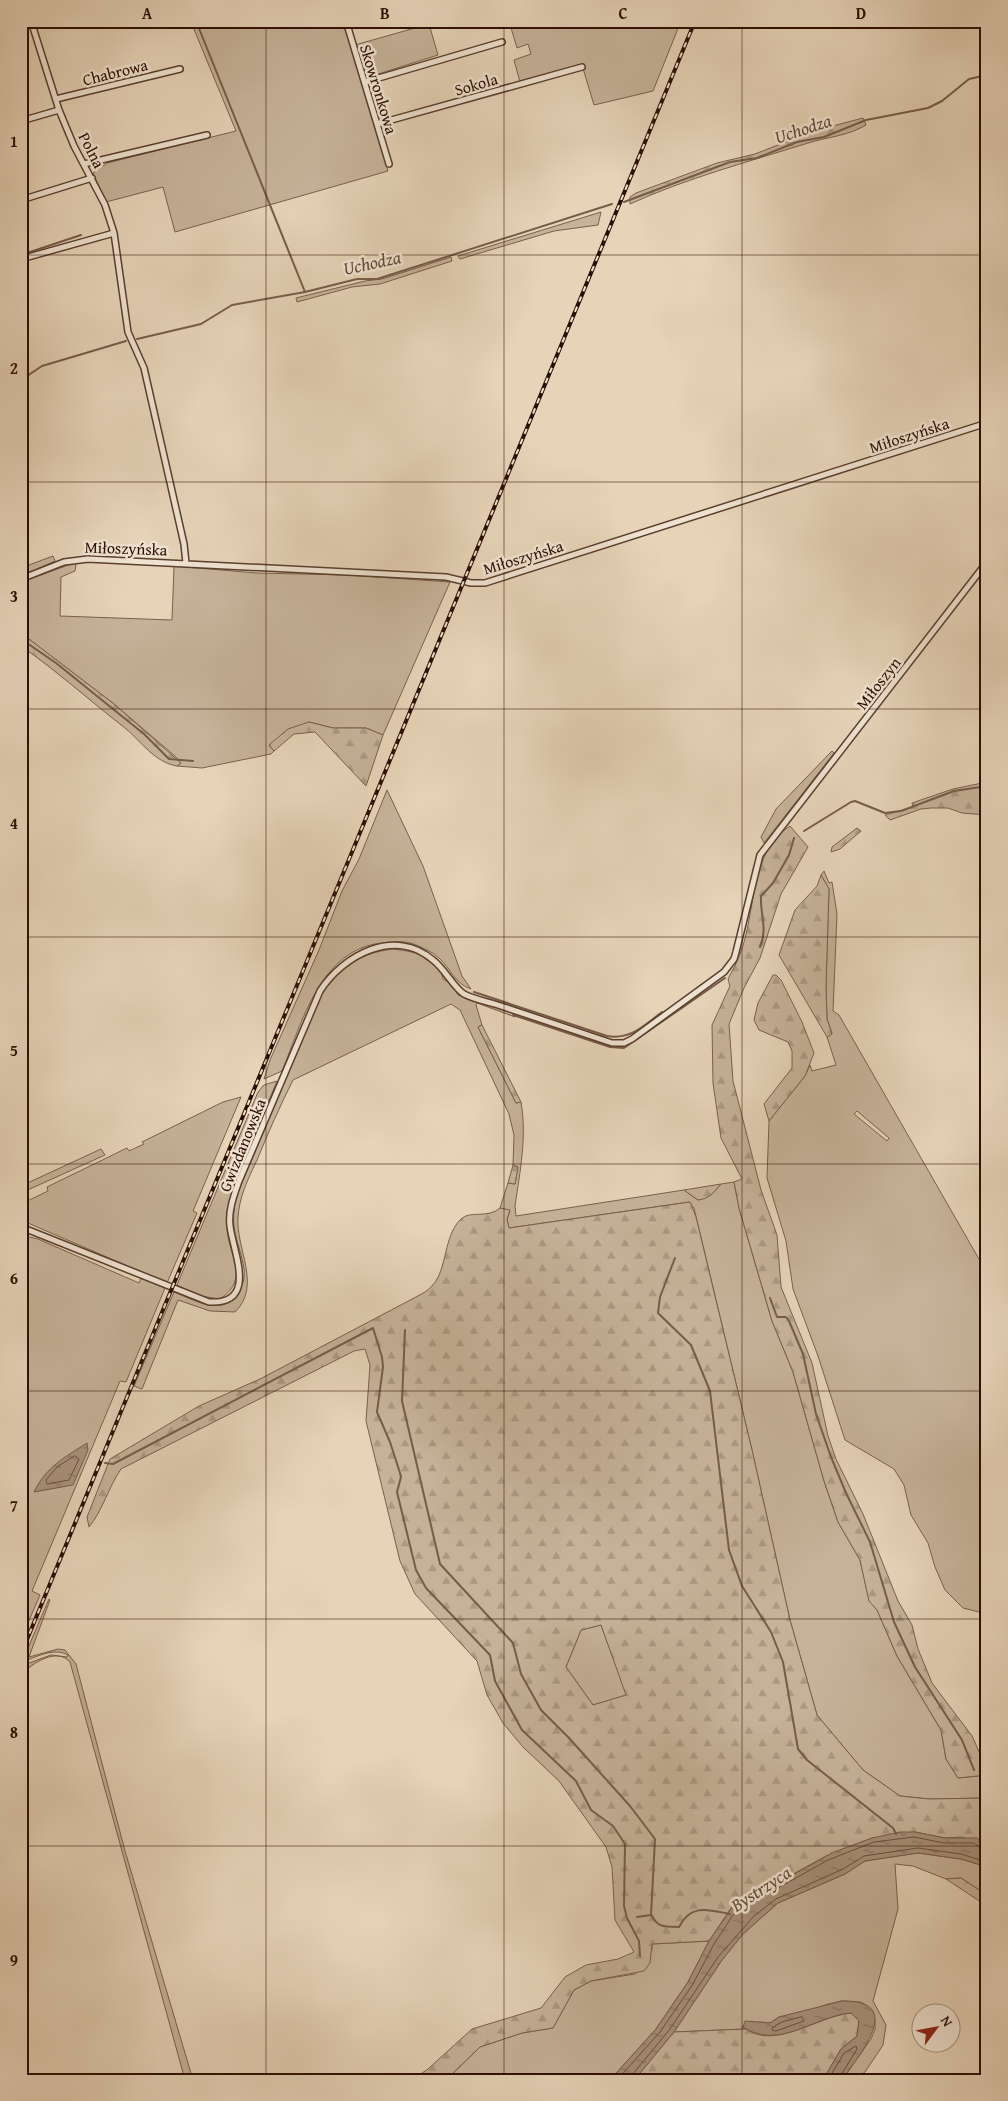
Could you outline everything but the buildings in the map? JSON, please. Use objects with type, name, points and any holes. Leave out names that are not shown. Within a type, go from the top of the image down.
[{"type":"street","name":"Polna","points":[[31,21],[59,110],[105,205],[114,233],[124,292],[128,332],[144,368],[184,544],[186,563]]},
{"type":"street","name":"Skowronkowa","points":[[346,21],[389,164]]},
{"type":"street","points":[[365,82],[502,42]]},
{"type":"street","name":"Sokola","points":[[377,124],[582,67]]},
{"type":"street","name":"Chabrowa","points":[[56,99],[180,69]]},
{"type":"street","points":[[21,121],[59,110]]},
{"type":"street","points":[[84,164],[207,135]]},
{"type":"street","points":[[21,200],[92,178]]},
{"type":"street","points":[[21,259],[114,233]]},
{"type":"street","name":"Miłoszyńska","points":[[21,579],[58,564],[79,559],[446,577],[471,583],[485,583],[987,423]]},
{"type":"street","name":"Miłoszyn","points":[[463,993],[612,1043],[620,1044],[632,1039],[724,972],[730,966],[736,952],[757,863],[763,850],[987,562]]},
{"type":"street","name":"Gwizdanowska","points":[[21,1227],[210,1302],[228,1299],[239,1285],[241,1276],[230,1225],[234,1196],[320,991],[326,982],[334,972],[353,957],[377,948],[393,946],[409,948],[427,954],[463,993]]},
{"type":"green space","points":[[343,21],[388,171],[175,232],[163,187],[106,202],[93,173],[107,163],[236,131],[191,22]]},
{"type":"green space","points":[[509,21],[681,21],[653,91],[594,105],[582,65],[520,82],[514,60],[531,54],[528,44],[517,48]]},
{"type":"green space","points":[[429,24],[438,55],[372,76],[364,72],[355,45]]},
{"type":"green space","points":[[863,118],[866,125],[852,132],[808,143],[718,171],[673,186],[630,204],[630,197],[636,193],[717,163],[755,154],[814,131]]},
{"type":"green space","points":[[601,212],[598,225],[554,231],[460,259],[458,256]]},
{"type":"green space","points":[[451,257],[452,261],[380,284],[352,287],[297,302],[296,298],[365,281],[382,279]]},
{"type":"green space","points":[[53,556],[55,561],[21,576],[21,568]]},
{"type":"green space","points":[[74,563],[76,565],[75,571],[61,577],[60,616],[172,620],[174,566],[256,573],[347,575],[450,582],[383,735],[366,728],[333,728],[309,722],[269,745],[274,751],[271,754],[202,768],[177,766],[181,763],[176,757],[114,704],[21,633],[21,582]]},
{"type":"green space","points":[[21,633],[114,704],[181,763],[177,766],[169,764],[155,756],[125,728],[21,646]]},
{"type":"green space","points":[[309,722],[333,728],[366,728],[383,735],[366,786],[315,732],[294,734],[274,751],[269,745],[288,729]]},
{"type":"green space","points":[[832,751],[834,753],[764,843],[761,837],[776,809]]},
{"type":"green space","points":[[987,782],[987,815],[962,813],[948,808],[931,808],[921,809],[890,820],[885,815],[913,807],[912,803],[953,789]]},
{"type":"green space","points":[[387,790],[423,866],[462,976],[471,989],[461,984],[437,956],[412,943],[390,942],[361,948],[343,959],[328,973],[306,1011],[282,1071],[264,1079],[270,1060],[319,950],[342,891],[359,859]]},
{"type":"green space","points":[[790,826],[808,847],[781,894],[760,958],[744,988],[729,1024],[733,1081],[761,1190],[777,1235],[781,1287],[812,1363],[828,1436],[836,1459],[863,1514],[898,1601],[912,1625],[918,1649],[932,1683],[972,1736],[986,1767],[987,1775],[958,1778],[946,1759],[941,1730],[897,1656],[877,1610],[869,1601],[860,1560],[838,1522],[824,1481],[793,1372],[772,1321],[739,1208],[734,1182],[742,1179],[721,1138],[713,1083],[712,1025],[730,986],[728,979],[739,957],[745,938],[760,867],[767,851],[777,837]]},
{"type":"green space","points":[[857,828],[861,831],[840,849],[831,852],[832,847]]},
{"type":"green space","points":[[824,871],[829,883],[832,882],[837,914],[833,1011],[839,1015],[987,1273],[987,1614],[963,1608],[945,1590],[935,1567],[928,1543],[911,1515],[904,1485],[894,1469],[845,1440],[818,1356],[793,1289],[786,1241],[767,1178],[769,1121],[805,1076],[810,1065],[812,1071],[836,1065],[827,1037],[832,1033],[827,1019],[826,987],[829,889],[821,875]],"holes":[[[857,1111],[889,1138],[887,1141],[854,1114]]]},
{"type":"green space","points":[[821,875],[829,889],[826,987],[827,1019],[832,1034],[827,1037],[779,955],[795,910],[817,886]]},
{"type":"green space","points":[[393,949],[427,957],[437,965],[443,979],[452,984],[458,995],[516,1012],[515,1017],[477,1003],[476,1005],[482,1025],[478,1027],[516,1103],[521,1102],[523,1141],[515,1206],[516,1216],[684,1190],[698,1200],[711,1195],[721,1184],[734,1182],[739,1208],[772,1321],[793,1372],[824,1481],[838,1522],[860,1560],[869,1600],[877,1610],[897,1656],[941,1730],[946,1759],[958,1778],[987,1775],[987,1798],[929,1799],[900,1796],[863,1770],[817,1715],[790,1620],[752,1450],[694,1208],[689,1202],[509,1228],[507,1219],[510,1211],[500,1208],[508,1183],[515,1184],[518,1167],[513,1165],[514,1135],[509,1114],[460,1010],[451,1004],[293,1080],[247,1181],[240,1203],[238,1230],[247,1279],[247,1291],[243,1302],[235,1312],[210,1311],[178,1300],[142,1389],[134,1386],[174,1292],[208,1305],[217,1306],[233,1300],[242,1287],[244,1272],[234,1227],[236,1197],[322,992],[336,975],[352,962],[371,954]]},
{"type":"green space","points":[[773,975],[776,975],[781,980],[802,1022],[814,1053],[805,1076],[769,1121],[764,1104],[792,1068],[792,1051],[788,1042],[759,1030],[754,1020],[758,1003]]},
{"type":"green space","points":[[482,1025],[521,1102],[516,1103],[478,1027]]},
{"type":"green space","points":[[277,1081],[240,1169],[229,1205],[227,1233],[235,1264],[235,1282],[230,1291],[220,1299],[200,1296],[177,1285],[258,1092],[264,1085]]},
{"type":"green space","points":[[241,1097],[193,1211],[197,1213],[167,1283],[21,1220],[21,1204],[48,1191],[47,1187],[127,1148],[129,1151],[144,1144],[142,1142],[223,1102]]},
{"type":"green space","points":[[101,1149],[105,1155],[21,1193],[21,1186]]},
{"type":"green space","points":[[513,1165],[518,1167],[515,1184],[508,1183]]},
{"type":"green space","points":[[721,1184],[708,1197],[698,1200],[684,1190]]},
{"type":"green space","points":[[690,1202],[696,1217],[752,1450],[790,1620],[817,1715],[863,1770],[900,1796],[929,1799],[987,1798],[987,1847],[962,1837],[945,1838],[915,1832],[872,1838],[826,1856],[731,1908],[709,1941],[652,1944],[650,1963],[644,1971],[591,1981],[574,1990],[553,2028],[522,2033],[480,2047],[446,2080],[412,2080],[428,2069],[472,2029],[541,2008],[565,1977],[586,1965],[618,1959],[634,1952],[615,1920],[612,1867],[606,1847],[559,1781],[523,1747],[503,1723],[487,1695],[477,1661],[415,1594],[400,1561],[366,1421],[370,1365],[365,1349],[354,1351],[121,1469],[89,1527],[87,1517],[110,1459],[199,1406],[260,1379],[426,1291],[432,1286],[441,1271],[448,1243],[455,1226],[465,1216],[490,1213],[500,1208],[510,1210],[507,1219],[509,1228]],"holes":[[[601,1625],[626,1695],[593,1705],[566,1667],[581,1630]]]},
{"type":"green space","points":[[21,1235],[38,1239],[139,1283],[141,1278],[165,1288],[126,1382],[120,1381],[32,1591],[40,1595],[21,1639]]},
{"type":"green space","points":[[49,1599],[29,1657],[58,1649],[65,1650],[76,1664],[125,1851],[193,2080],[185,2080],[70,1662],[65,1658],[52,1656],[31,1666],[21,1675],[21,1666],[51,1655],[67,1657],[68,1655],[51,1652],[22,1662]]},
{"type":"green space","points":[[601,1625],[627,1695],[593,1705],[566,1667],[581,1630]]},
{"type":"green space","points":[[918,1853],[961,1859],[987,1867],[987,1895],[961,1878],[946,1879],[913,1866],[895,1864],[898,1909],[873,2001],[886,2025],[883,2045],[865,2072],[854,2080],[842,2080],[871,2039],[875,2029],[875,2020],[867,2006],[861,2002],[842,2001],[828,2004],[812,2010],[779,2017],[770,2023],[759,2022],[742,2027],[746,2029],[674,2032],[722,1960],[743,1934],[778,1903],[845,1874],[865,1861]]},
{"type":"green space","points":[[961,1878],[987,1895],[987,1906],[946,1879]]},
{"type":"green space","points":[[709,1941],[688,1982],[656,2029],[610,2080],[446,2080],[480,2047],[522,2033],[553,2028],[574,1990],[591,1981],[635,1974],[652,1950],[652,1944]]},
{"type":"green space","points":[[851,2013],[859,2021],[857,2036],[841,2049],[823,2080],[634,2080],[674,2032],[746,2029],[770,2036],[784,2034],[838,2015]]},
{"type":"water","points":[[87,1443],[88,1450],[73,1485],[34,1492],[50,1469]]},
{"type":"water","points":[[900,1832],[915,1832],[945,1838],[977,1838],[987,1847],[987,1867],[961,1859],[918,1853],[865,1861],[845,1874],[778,1903],[743,1934],[722,1960],[674,2032],[636,2078],[610,2080],[656,2029],[688,1982],[709,1941],[731,1909],[834,1852],[872,1838]]},
{"type":"water","points":[[842,2001],[861,2003],[872,2009],[875,2019],[873,2031],[867,2044],[842,2080],[823,2080],[841,2049],[857,2036],[859,2021],[851,2013],[837,2015],[783,2034],[756,2033],[743,2027],[745,2021],[770,2023],[779,2017]]},
{"type":"waterway","points":[[196,21],[305,292]]},
{"type":"waterway","name":"Uchodza","points":[[624,202],[730,162],[757,158],[797,142],[824,137],[866,120],[928,108],[942,101],[969,79],[987,75]]},
{"type":"waterway","name":"Uchodza","points":[[137,339],[201,324],[232,305],[305,292],[357,279],[377,279],[612,204]]},
{"type":"waterway","points":[[21,255],[81,235]]},
{"type":"waterway","name":"Uchodza","points":[[21,380],[42,366],[126,341]]},
{"type":"waterway","points":[[21,639],[56,663],[144,734],[169,759],[193,761]]},
{"type":"waterway","points":[[804,831],[855,801],[885,813],[901,811],[954,791],[987,786]]},
{"type":"waterway","points":[[760,947],[764,928],[761,896],[773,883],[789,855],[794,838]]},
{"type":"waterway","points":[[513,1015],[610,1047],[624,1048],[725,978]]},
{"type":"waterway","points":[[474,992],[615,1037],[636,1031],[662,1012]]},
{"type":"waterway","points":[[675,1258],[660,1297],[658,1313],[691,1345],[710,1391],[729,1550],[742,1586],[771,1632],[783,1662],[798,1749],[807,1760],[893,1828],[896,1834]]},
{"type":"waterway","points":[[770,1298],[777,1317],[786,1317],[789,1321],[803,1354],[816,1414],[846,1493],[870,1542],[894,1622],[915,1667],[962,1740],[974,1770]]},
{"type":"waterway","points":[[105,1463],[113,1464],[373,1328],[382,1357],[383,1367],[377,1412],[390,1442],[401,1477],[397,1492],[416,1570],[426,1588],[490,1655],[495,1681],[522,1730],[576,1781],[591,1810],[613,1826],[625,1844],[624,1906],[627,1918],[639,1941],[640,1956]]},
{"type":"waterway","name":"Bystrzyca","points":[[405,1330],[402,1401],[440,1564],[513,1643],[521,1674],[541,1710],[630,1806],[655,1839],[651,1915],[657,1923],[663,1926],[679,1927],[689,1914],[701,1910],[730,1914]]},
{"type":"waterway","points":[[637,1917],[651,1915]]},
{"type":"railway","points":[[21,1654],[695,21]]}]
